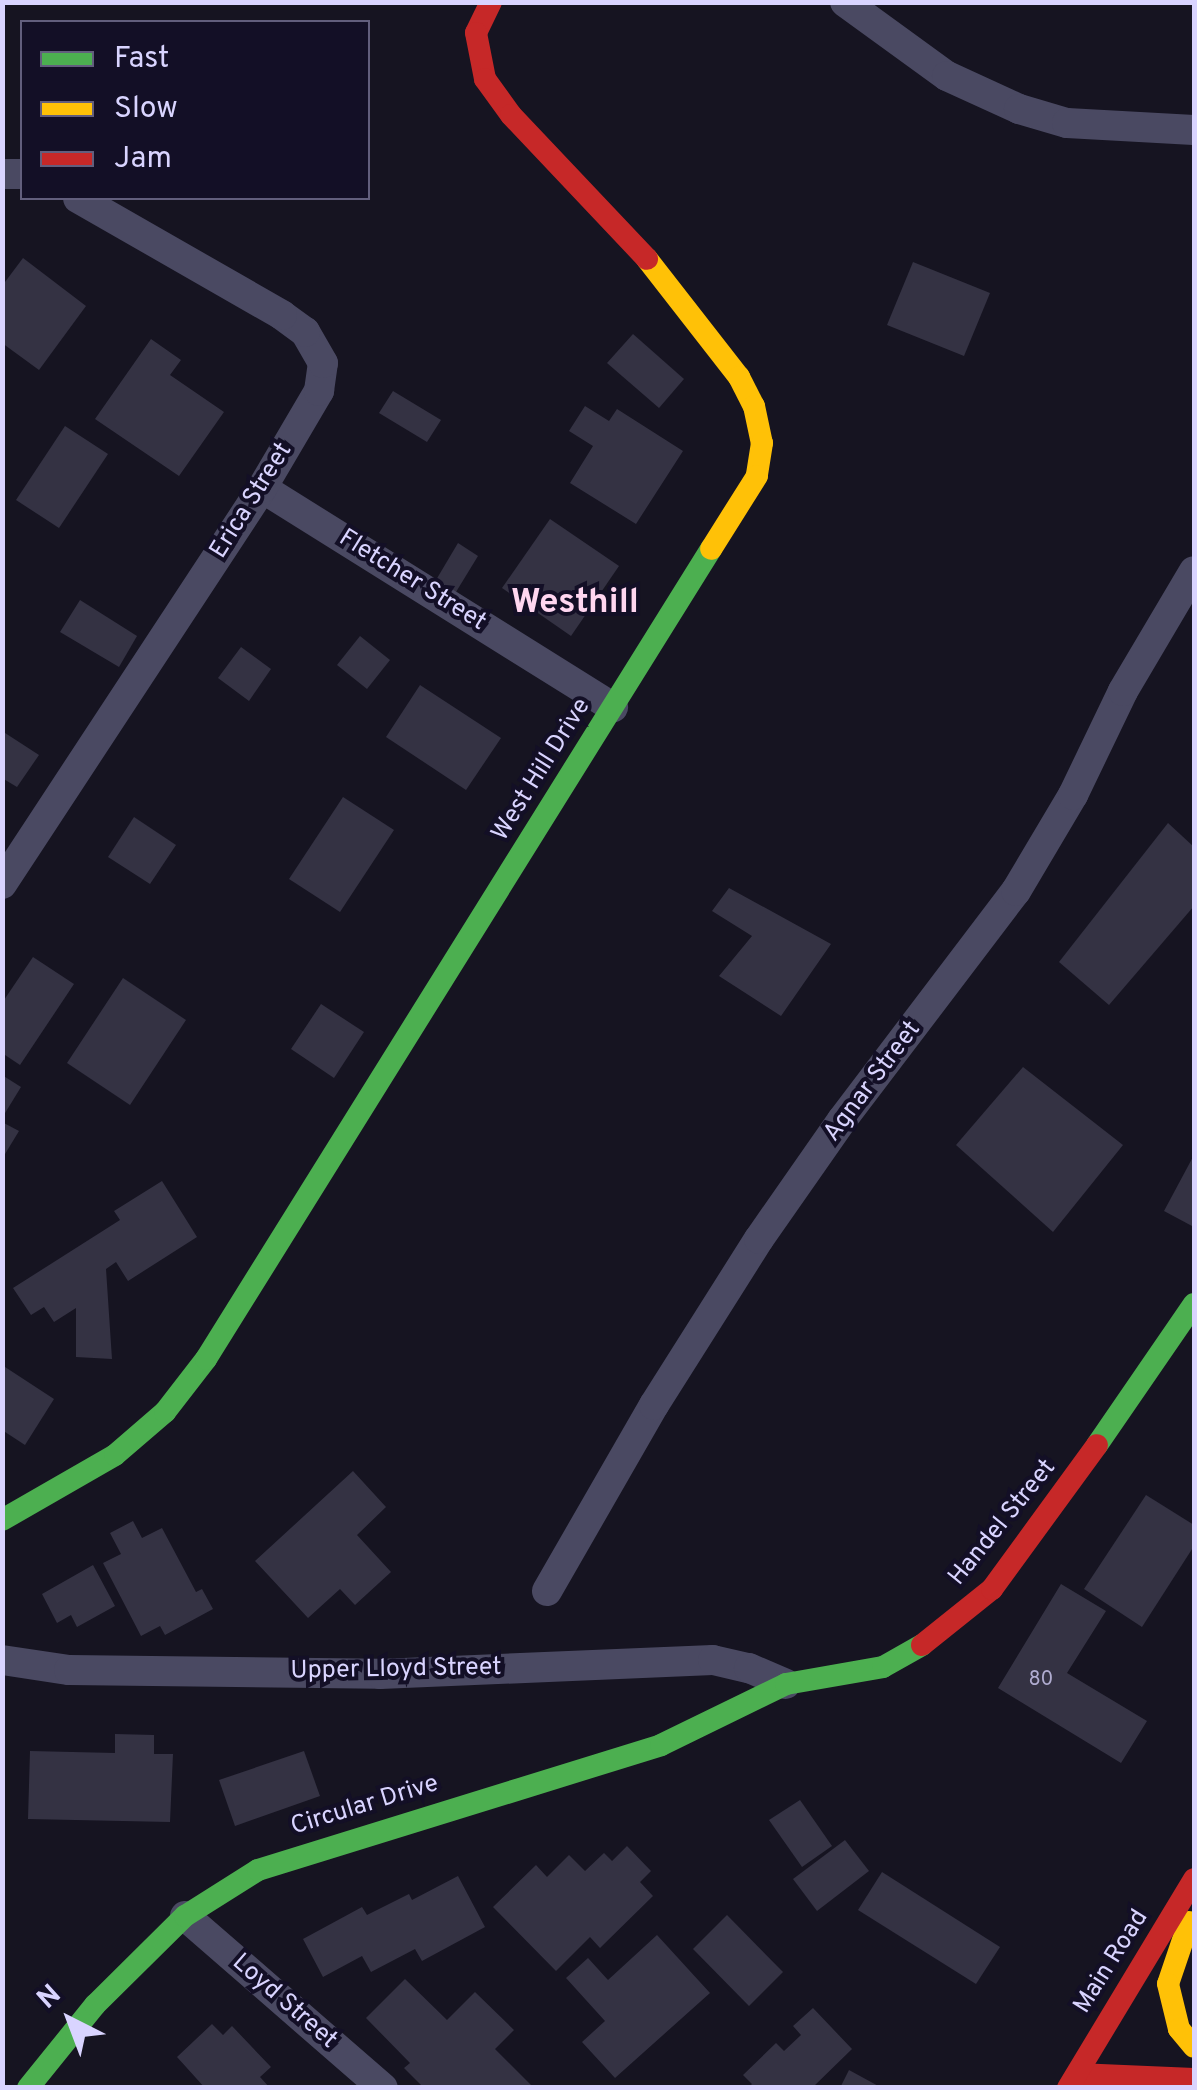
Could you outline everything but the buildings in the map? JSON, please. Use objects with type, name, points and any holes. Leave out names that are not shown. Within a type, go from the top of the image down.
[{"type":"main road","name":"West Hill Drive","points":[[2,1520],[115,1455],[166,1412],[206,1359],[742,506],[757,476],[762,443],[754,406],[739,377],[662,275],[511,115],[485,79],[476,56],[476,33],[490,2]]},
{"type":"main road","name":"Handel Street","points":[[786,1684],[882,1667],[940,1636],[992,1589],[1040,1528],[1194,1304]]},
{"type":"main road","name":"Circular Drive","points":[[28,2088],[95,2005],[185,1916],[258,1870],[322,1847],[662,1745],[786,1684]]},
{"type":"main road","name":"Main Road","points":[[1072,2081],[1194,1879]]},
{"type":"main road","points":[[1194,1910],[1168,1984],[1179,2028],[1194,2048]]},
{"type":"main road","points":[[1072,2081],[1194,2079]]},
{"type":"street","points":[[845,2],[947,76],[1019,108],[1068,123],[1194,130]]},
{"type":"street","name":"Erica Street","points":[[2,884],[262,488],[319,390],[323,363],[316,345],[282,315],[81,200]]},
{"type":"street","name":"Fletcher Street","points":[[262,488],[614,707]]},
{"type":"street","name":"Agnar Street","points":[[547,1591],[654,1405],[759,1239],[1016,891],[1073,795],[1123,691],[1194,571]]},
{"type":"street","name":"Upper Lloyd Street","points":[[2,1660],[69,1670],[380,1674],[714,1660],[750,1668],[786,1684]]},
{"type":"street","name":"Loyd Street","points":[[185,1916],[383,2088]]},
{"type":"traffic: fast","points":[[2,1520],[115,1455],[165,1412],[206,1359],[711,549]]},
{"type":"traffic: fast","points":[[1097,1445],[1194,1304]]},
{"type":"traffic: fast","points":[[28,2088],[95,2005],[185,1916],[258,1870],[661,1745],[786,1684],[883,1667],[922,1645]]},
{"type":"traffic: slow","points":[[647,259],[739,377],[754,406],[762,443],[757,476],[711,549]]},
{"type":"traffic: slow","points":[[1189,1922],[1168,1984],[1179,2029],[1194,2047]]},
{"type":"traffic: jam","points":[[491,2],[476,33],[485,79],[511,115],[647,259]]},
{"type":"traffic: jam","points":[[922,1645],[992,1589],[1097,1445]]},
{"type":"traffic: jam","points":[[1068,2088],[1194,1879]]},
{"type":"traffic: jam","points":[[1077,2074],[1194,2079]]},
{"type":"district","name":"Westhill","points":[[575,603]]}]
